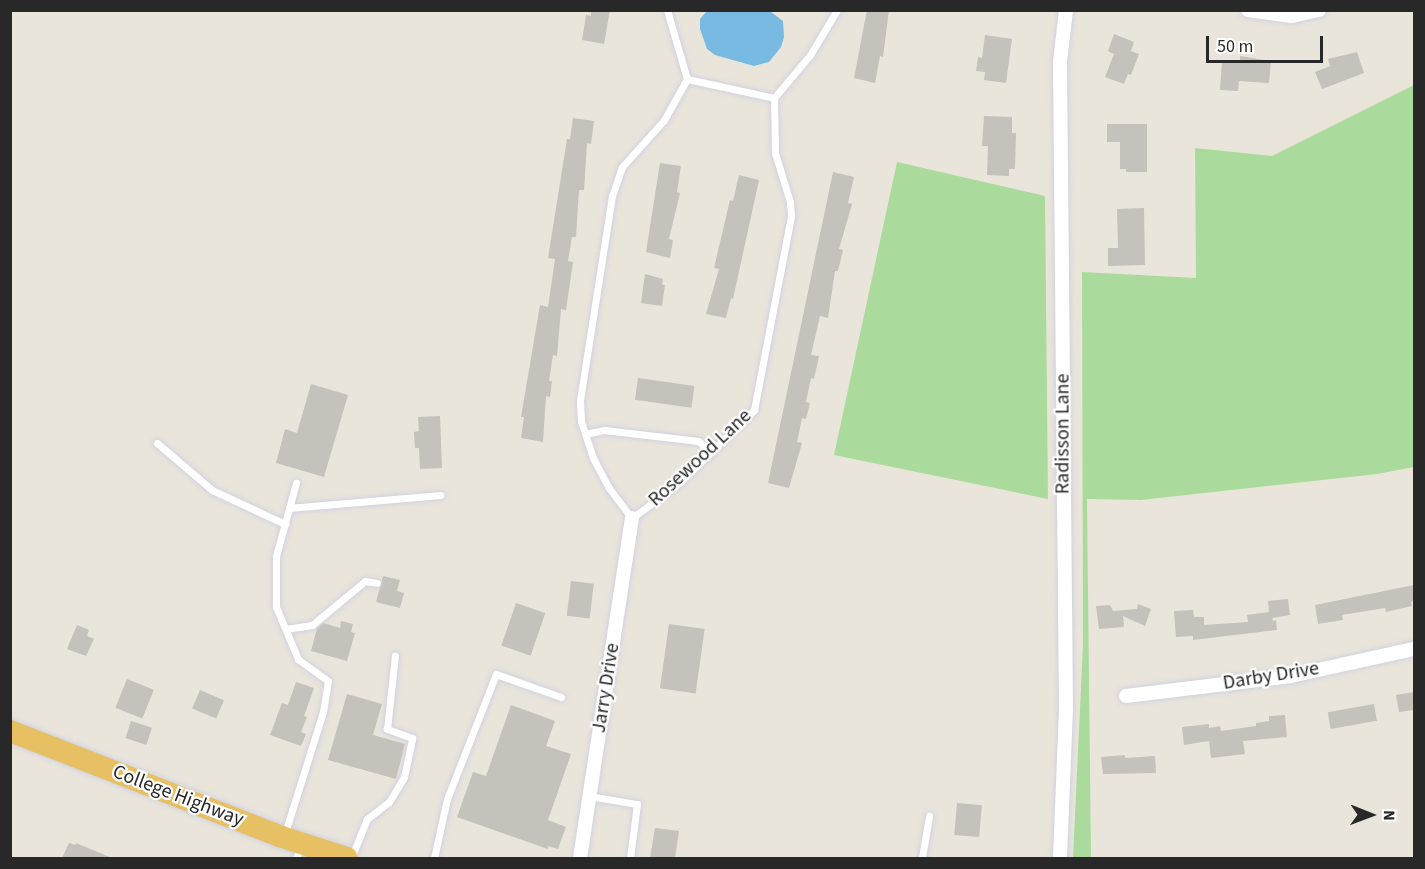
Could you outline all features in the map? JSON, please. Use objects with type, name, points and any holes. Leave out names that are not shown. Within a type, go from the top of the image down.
[{"type":"highway","name":"College Highway","points":[[10,731],[294,846],[349,858]]},
{"type":"street","name":"Radisson Lane","points":[[1060,858],[1066,710],[1060,74],[1065,10]]},
{"type":"street","points":[[1248,10],[1292,15],[1319,10]]},
{"type":"street","name":"Jarry Drive","points":[[580,858],[632,518]]},
{"type":"street","name":"Darby Drive","points":[[1126,696],[1291,676],[1414,649]]},
{"type":"lane","points":[[667,10],[687,78],[774,98],[810,55],[837,10]]},
{"type":"lane","name":"Rosewood Lane","points":[[687,78],[664,120],[622,167],[612,196],[580,400],[585,434],[600,472],[632,518],[679,483],[744,423],[758,400],[789,232],[790,201],[777,162],[773,135],[774,98]]},
{"type":"lane","points":[[585,434],[604,430],[699,441],[712,452]]},
{"type":"lane","points":[[157,443],[212,490],[285,524]]},
{"type":"lane","points":[[294,846],[328,681],[298,659],[276,607],[276,556],[296,483]]},
{"type":"lane","points":[[289,508],[440,495]]},
{"type":"lane","points":[[286,630],[312,624],[365,581],[377,583]]},
{"type":"lane","points":[[349,858],[366,819],[389,802],[404,777],[412,738],[387,729],[395,655]]},
{"type":"lane","points":[[434,858],[447,799],[496,674],[561,697]]},
{"type":"lane","points":[[589,796],[637,804],[630,858]]},
{"type":"lane","points":[[922,858],[929,816]]},
{"type":"green space","points":[[1414,85],[1414,467],[1377,474],[1141,500],[1087,499],[1091,858],[1073,858],[1083,645],[1082,272],[1196,278],[1195,148],[1272,156]]},
{"type":"green space","points":[[897,162],[1045,196],[1048,499],[834,455]]},
{"type":"water","points":[[707,11],[771,12],[783,21],[784,37],[781,47],[769,62],[754,66],[715,55],[707,49],[700,29],[700,19]]},
{"type":"building","points":[[591,10],[610,10],[604,44],[582,40],[586,15],[591,16]]},
{"type":"building","points":[[867,10],[889,10],[883,57],[880,56],[875,83],[854,78]]},
{"type":"building","points":[[1114,34],[1134,42],[1131,51],[1139,54],[1131,75],[1128,74],[1124,84],[1105,77],[1114,54],[1108,51]]},
{"type":"building","points":[[985,35],[1012,39],[1006,83],[984,80],[985,72],[976,71],[978,57],[982,58]]},
{"type":"building","points":[[1357,52],[1364,73],[1322,89],[1315,72],[1330,66],[1328,59]]},
{"type":"building","points":[[1240,56],[1271,61],[1269,83],[1239,81],[1238,91],[1220,90],[1222,60],[1240,62]]},
{"type":"building","points":[[984,116],[1012,117],[1012,133],[1016,133],[1015,169],[1009,169],[1009,176],[987,175],[988,146],[982,146]]},
{"type":"building","points":[[573,118],[594,121],[591,144],[587,143],[584,190],[579,190],[576,237],[572,237],[568,261],[573,262],[566,310],[561,309],[557,356],[553,355],[549,381],[552,381],[550,397],[546,396],[543,442],[521,438],[524,417],[521,417],[540,305],[548,307],[555,259],[548,258],[567,139],[570,139]]},
{"type":"building","points":[[1107,124],[1147,124],[1147,172],[1126,172],[1126,169],[1120,169],[1120,142],[1107,142]]},
{"type":"building","points":[[660,163],[681,166],[677,192],[680,193],[669,239],[673,240],[670,258],[646,252]]},
{"type":"building","points":[[833,172],[854,177],[848,203],[852,204],[839,249],[843,250],[838,271],[835,271],[828,318],[820,316],[811,355],[819,356],[814,379],[811,378],[806,402],[810,403],[806,419],[802,418],[797,442],[802,443],[789,488],[768,483]]},
{"type":"building","points":[[739,175],[759,180],[733,299],[731,298],[726,318],[706,314],[719,269],[714,268],[730,200],[733,201]]},
{"type":"building","points":[[1144,208],[1145,265],[1108,266],[1108,248],[1118,248],[1117,209]]},
{"type":"building","points":[[645,274],[663,279],[662,285],[665,285],[662,306],[641,303]]},
{"type":"building","points":[[638,378],[694,386],[691,408],[635,400]]},
{"type":"building","points":[[311,384],[348,395],[324,477],[276,463],[285,429],[297,433]]},
{"type":"building","points":[[440,416],[442,468],[420,469],[419,448],[415,448],[414,432],[419,431],[418,417]]},
{"type":"building","points":[[383,576],[400,580],[397,591],[404,593],[400,608],[376,602]]},
{"type":"building","points":[[571,581],[594,584],[590,619],[567,616]]},
{"type":"building","points":[[1414,585],[1412,606],[1386,612],[1385,608],[1342,615],[1343,620],[1318,624],[1315,605]]},
{"type":"building","points":[[1288,599],[1290,615],[1272,618],[1273,621],[1276,620],[1277,630],[1193,640],[1193,636],[1176,637],[1174,611],[1193,610],[1194,617],[1204,617],[1204,625],[1248,622],[1247,615],[1269,612],[1268,601]]},
{"type":"building","points":[[516,603],[545,613],[531,656],[501,646]]},
{"type":"building","points":[[1138,604],[1151,609],[1145,626],[1123,616],[1124,627],[1099,629],[1096,606],[1110,605],[1113,611],[1137,609]]},
{"type":"building","points":[[341,621],[353,624],[351,632],[355,633],[347,661],[311,651],[317,628],[323,623],[340,628]]},
{"type":"building","points":[[669,624],[705,629],[696,693],[660,688]]},
{"type":"building","points":[[77,625],[89,630],[87,636],[94,639],[86,656],[67,649]]},
{"type":"building","points":[[127,679],[154,690],[142,719],[115,708]]},
{"type":"building","points":[[296,682],[314,688],[304,716],[307,717],[301,732],[306,734],[301,746],[270,735],[282,703],[288,705]]},
{"type":"building","points":[[200,690],[224,700],[216,719],[192,708]]},
{"type":"building","points":[[1414,692],[1414,710],[1399,712],[1396,695]]},
{"type":"building","points":[[347,694],[382,704],[373,735],[405,744],[396,779],[328,760]]},
{"type":"building","points":[[1374,704],[1377,721],[1331,729],[1328,712]]},
{"type":"building","points":[[511,705],[555,721],[546,746],[571,754],[548,820],[566,827],[558,849],[548,846],[548,849],[457,817],[473,772],[486,776]]},
{"type":"building","points":[[1285,715],[1287,737],[1243,741],[1245,754],[1211,758],[1209,741],[1184,745],[1182,727],[1209,724],[1209,728],[1220,726],[1221,731],[1256,726],[1256,723],[1269,721],[1269,716]]},
{"type":"building","points":[[131,721],[152,728],[146,745],[125,738]]},
{"type":"building","points":[[1125,755],[1125,758],[1155,756],[1156,773],[1103,774],[1101,757]]},
{"type":"building","points":[[957,803],[982,805],[979,837],[954,835]]},
{"type":"building","points":[[655,828],[679,831],[675,858],[650,858]]},
{"type":"building","points":[[69,843],[76,845],[76,843],[112,858],[62,858]]}]
